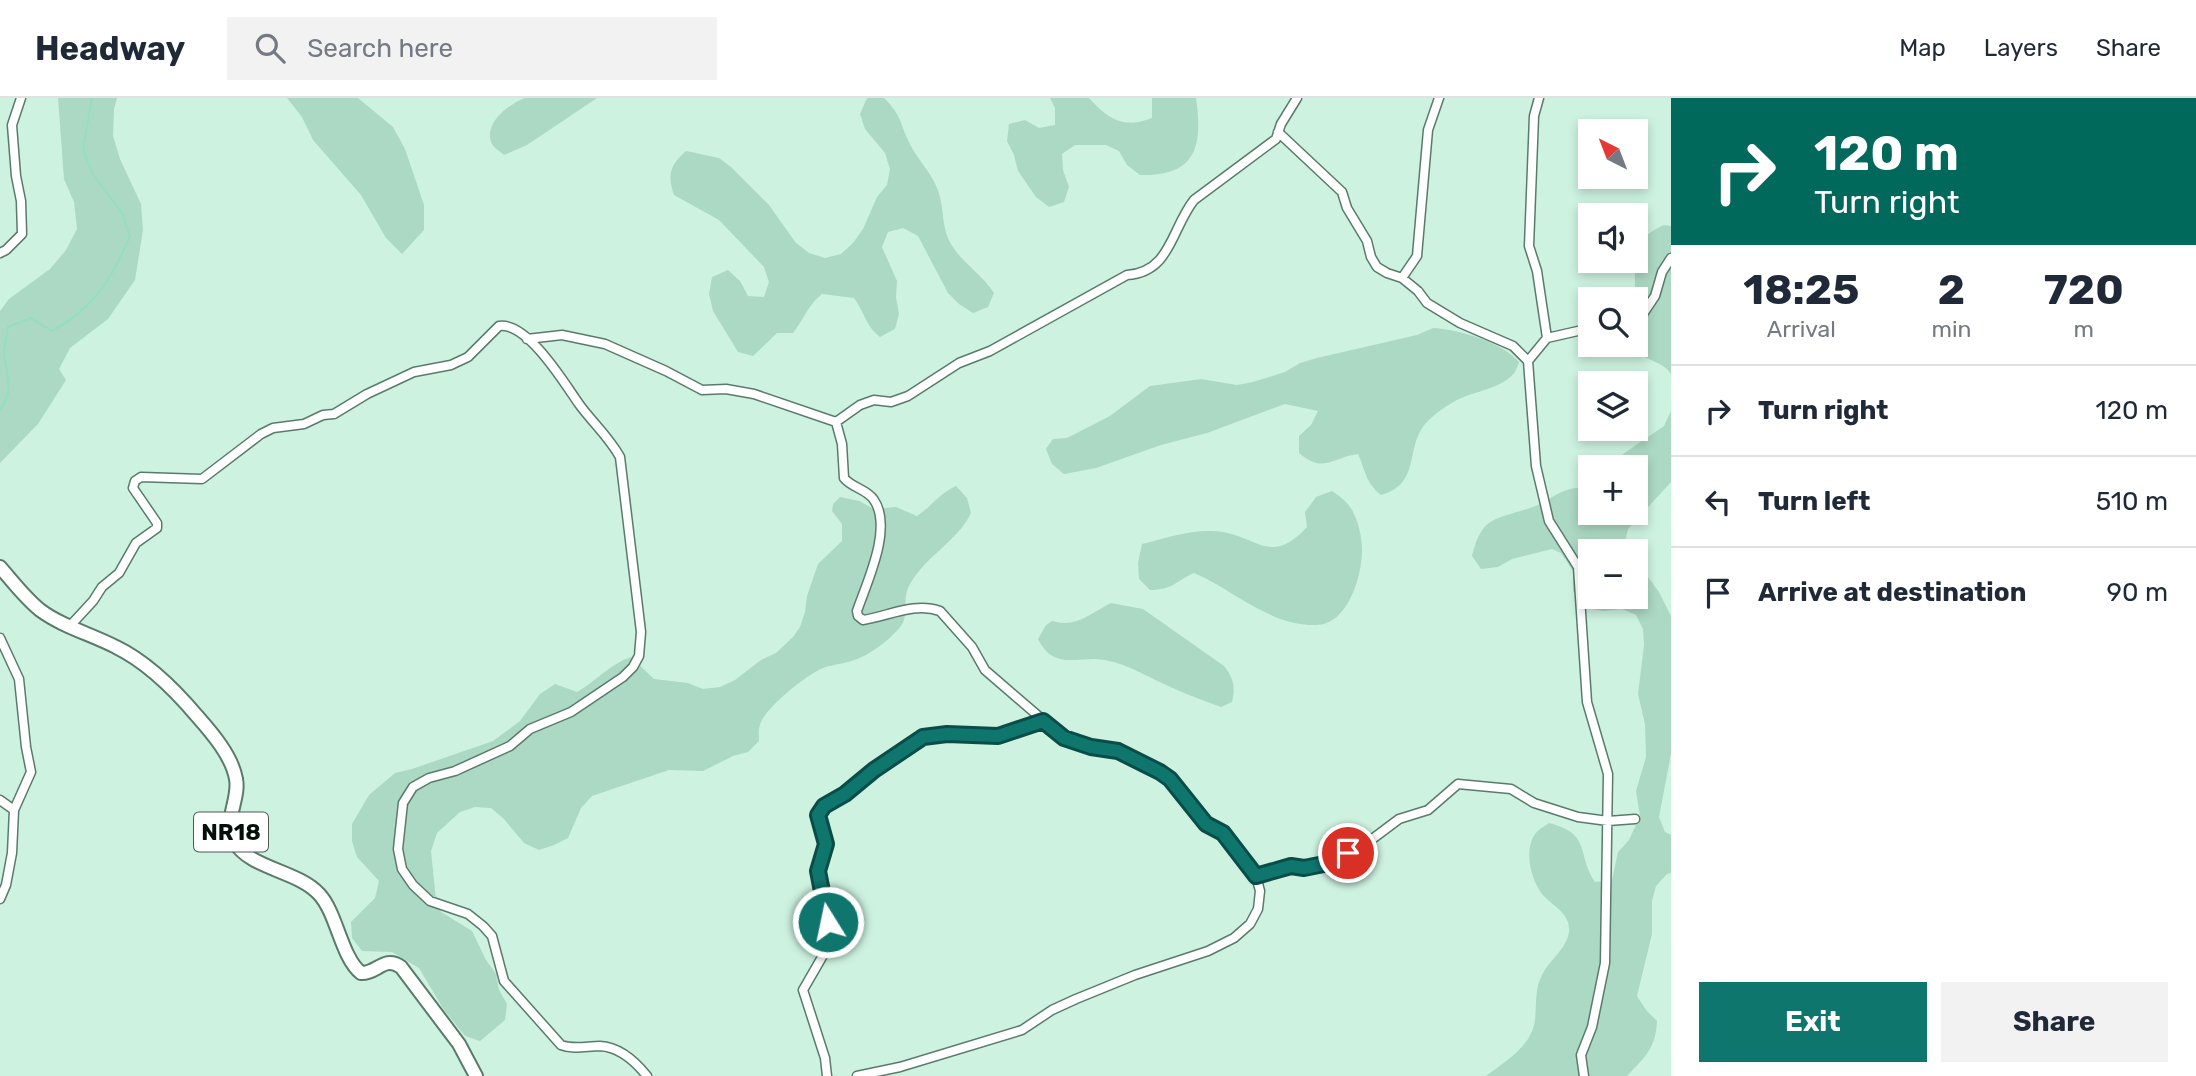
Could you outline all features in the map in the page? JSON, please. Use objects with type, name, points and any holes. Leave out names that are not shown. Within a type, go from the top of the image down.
[{"type":"main road","name":"NR18","points":[[0,567],[39,609],[69,627],[138,659],[196,714],[232,766],[237,780],[230,824],[235,843],[247,856],[300,880],[317,892],[327,905],[356,969],[366,974],[386,962],[401,967],[459,1044],[476,1076]]},
{"type":"street","points":[[0,253],[22,234],[12,125],[21,98]]},
{"type":"street","points":[[836,422],[860,405],[874,400],[891,402],[908,396],[959,363],[990,351],[1127,275],[1146,271],[1157,265],[1184,212],[1194,200],[1276,139],[1281,124],[1297,98]]},
{"type":"street","points":[[1402,278],[1417,256],[1428,130],[1440,98]]},
{"type":"street","points":[[1539,98],[1534,116],[1529,246],[1537,271],[1547,338]]},
{"type":"street","points":[[1279,132],[1342,192],[1347,208],[1367,241],[1377,267],[1402,278],[1427,303],[1468,327],[1513,346],[1528,361],[1539,485],[1549,521],[1578,567],[1587,702],[1608,774],[1605,963],[1592,1027],[1581,1055],[1584,1076]]},
{"type":"street","points":[[1648,306],[1655,296],[1662,272],[1671,258]]},
{"type":"street","points":[[69,627],[102,587],[119,573],[136,543],[157,528],[157,523],[133,488],[135,481],[141,477],[202,479],[261,434],[273,428],[304,424],[323,415],[334,414],[367,394],[414,372],[451,365],[468,358],[499,326],[505,324],[527,339],[552,364],[620,457],[642,632],[639,656],[623,677],[571,712],[530,729],[510,746],[479,761],[429,778],[413,787],[403,803],[398,849],[402,869],[413,885],[430,901],[468,914],[492,936],[504,981],[561,1045],[569,1048],[603,1046],[621,1051],[647,1076]]},
{"type":"street","points":[[1528,361],[1547,338],[1578,331]]},
{"type":"street","points":[[527,339],[562,335],[605,344],[702,390],[726,389],[754,394],[836,422]]},
{"type":"street","points":[[836,422],[842,444],[844,478],[846,482],[873,497],[880,510],[883,525],[873,566],[857,611],[858,616],[863,620],[910,608],[940,611],[972,647],[985,670],[1064,738],[1091,747],[1118,751],[1170,779],[1206,824],[1223,833],[1256,876],[1260,891],[1258,909],[1251,924],[1234,938],[1209,951],[1135,975],[1076,999],[1052,1010],[1022,1030],[900,1067],[857,1076]]},
{"type":"street","points":[[0,638],[19,679],[23,726],[32,772],[14,810],[12,853],[6,885],[0,899]]},
{"type":"street","points":[[827,1076],[825,1058],[803,990],[830,939],[818,871],[826,848],[818,815],[821,809],[923,737],[947,734],[998,736],[1043,721]]},
{"type":"street","points":[[1256,876],[1291,866],[1304,868],[1324,864],[1375,837],[1399,819],[1428,810],[1458,784],[1510,789],[1534,803],[1578,817],[1608,821],[1635,819]]},
{"type":"street","points":[[0,800],[14,810]]},
{"type":"green space","points":[[58,98],[117,98],[113,136],[120,159],[141,204],[143,230],[135,280],[108,319],[70,348],[59,369],[66,380],[38,424],[0,463],[0,311],[9,299],[50,269],[66,250],[77,229],[74,202],[64,179]]},
{"type":"green space","points":[[287,98],[358,98],[393,127],[405,149],[424,205],[424,230],[402,254],[386,238],[361,195],[313,140],[302,117]]},
{"type":"green space","points":[[525,98],[597,98],[527,145],[504,155],[492,144],[491,129],[505,110]]},
{"type":"green space","points":[[867,98],[884,98],[897,113],[911,147],[938,189],[951,244],[994,293],[988,307],[973,313],[959,304],[948,293],[918,236],[903,228],[888,232],[882,247],[897,281],[899,314],[895,329],[880,337],[868,323],[854,298],[822,294],[793,333],[777,333],[753,356],[738,352],[713,311],[709,294],[712,277],[728,270],[740,281],[748,296],[764,297],[769,282],[764,267],[719,220],[674,195],[671,182],[673,166],[686,151],[719,158],[769,205],[796,243],[809,253],[825,258],[841,254],[863,229],[877,197],[887,185],[890,169],[885,153],[865,129],[860,114]]},
{"type":"green space","points":[[1050,98],[1089,98],[1110,117],[1133,123],[1152,118],[1152,98],[1196,98],[1196,144],[1192,155],[1184,164],[1159,174],[1140,175],[1127,165],[1119,151],[1106,145],[1075,145],[1062,154],[1063,170],[1069,187],[1064,202],[1049,207],[1036,197],[1018,171],[1007,141],[1009,124],[1025,120],[1039,128],[1055,125],[1055,108]]},
{"type":"green space","points":[[1664,225],[1671,226],[1671,374],[1645,357],[1648,357],[1648,287],[1635,287],[1635,273],[1648,273],[1648,235]]},
{"type":"green space","points":[[1433,328],[1480,338],[1503,349],[1519,363],[1515,372],[1503,382],[1457,400],[1430,419],[1417,440],[1403,482],[1381,495],[1369,481],[1358,454],[1321,464],[1299,453],[1299,436],[1311,425],[1318,411],[1285,404],[1207,433],[1161,445],[1096,468],[1064,474],[1052,464],[1046,449],[1053,439],[1067,438],[1110,416],[1150,386],[1201,379],[1237,385],[1253,382],[1285,372],[1300,363],[1417,335]]},
{"type":"green space","points":[[1671,411],[1671,482],[1648,507],[1648,455],[1622,455],[1642,441],[1648,441],[1648,437],[1664,426]]},
{"type":"green space","points":[[956,486],[967,498],[971,513],[958,532],[923,566],[909,586],[905,617],[901,626],[870,653],[821,669],[793,687],[763,718],[759,741],[748,752],[733,756],[703,771],[669,770],[592,796],[581,808],[568,838],[539,850],[524,843],[491,808],[475,807],[460,812],[437,833],[431,851],[436,900],[441,912],[472,931],[496,974],[499,990],[507,1004],[505,1020],[480,1041],[465,1036],[444,1010],[419,968],[392,952],[362,951],[352,938],[351,922],[375,898],[379,881],[357,857],[352,841],[352,824],[369,795],[395,773],[493,741],[520,721],[540,694],[555,684],[577,692],[616,664],[631,657],[654,679],[688,683],[703,689],[720,687],[735,680],[761,660],[776,653],[800,627],[818,564],[842,541],[842,524],[832,511],[833,504],[840,497],[859,501],[874,509],[896,507],[917,516]]},
{"type":"green space","points":[[1578,488],[1578,525],[1632,525],[1626,539],[1578,539],[1578,597],[1573,591],[1573,571],[1561,553],[1552,549],[1512,559],[1498,567],[1481,569],[1472,556],[1486,526],[1492,521],[1535,506]]},
{"type":"green space","points":[[1332,491],[1354,514],[1362,550],[1359,573],[1351,597],[1337,617],[1327,623],[1299,624],[1283,620],[1194,573],[1169,587],[1157,590],[1150,590],[1139,579],[1138,563],[1142,544],[1186,533],[1212,531],[1271,547],[1282,545],[1294,539],[1307,527],[1305,512],[1316,497]]},
{"type":"green space","points":[[1648,577],[1671,616],[1671,754],[1659,817],[1665,832],[1671,835],[1671,873],[1656,886],[1652,901],[1652,934],[1637,996],[1657,1021],[1652,1045],[1627,1076],[1486,1076],[1509,1059],[1529,1038],[1535,1020],[1540,979],[1568,938],[1567,920],[1542,894],[1532,873],[1529,856],[1536,833],[1549,823],[1572,833],[1581,846],[1595,882],[1612,880],[1618,852],[1629,840],[1640,816],[1636,791],[1646,757],[1645,724],[1638,694],[1644,645],[1643,629],[1636,615],[1622,609],[1648,609]]},
{"type":"green space","points":[[1111,603],[1143,609],[1224,666],[1233,683],[1232,702],[1221,707],[1114,662],[1060,659],[1044,649],[1038,639],[1046,625],[1052,621],[1076,621]]},
{"type":"waterway","points":[[0,410],[9,387],[4,350],[8,327],[31,318],[52,331],[79,313],[108,279],[130,236],[122,213],[92,173],[83,149],[92,98]]},
{"type":"route","points":[[828,922],[818,871],[826,848],[818,815],[824,806],[838,799],[874,770],[923,737],[947,734],[998,736],[1043,721],[1064,738],[1078,744],[1118,751],[1170,779],[1206,824],[1223,833],[1256,876],[1291,866],[1304,868],[1324,864],[1348,853]]}]
